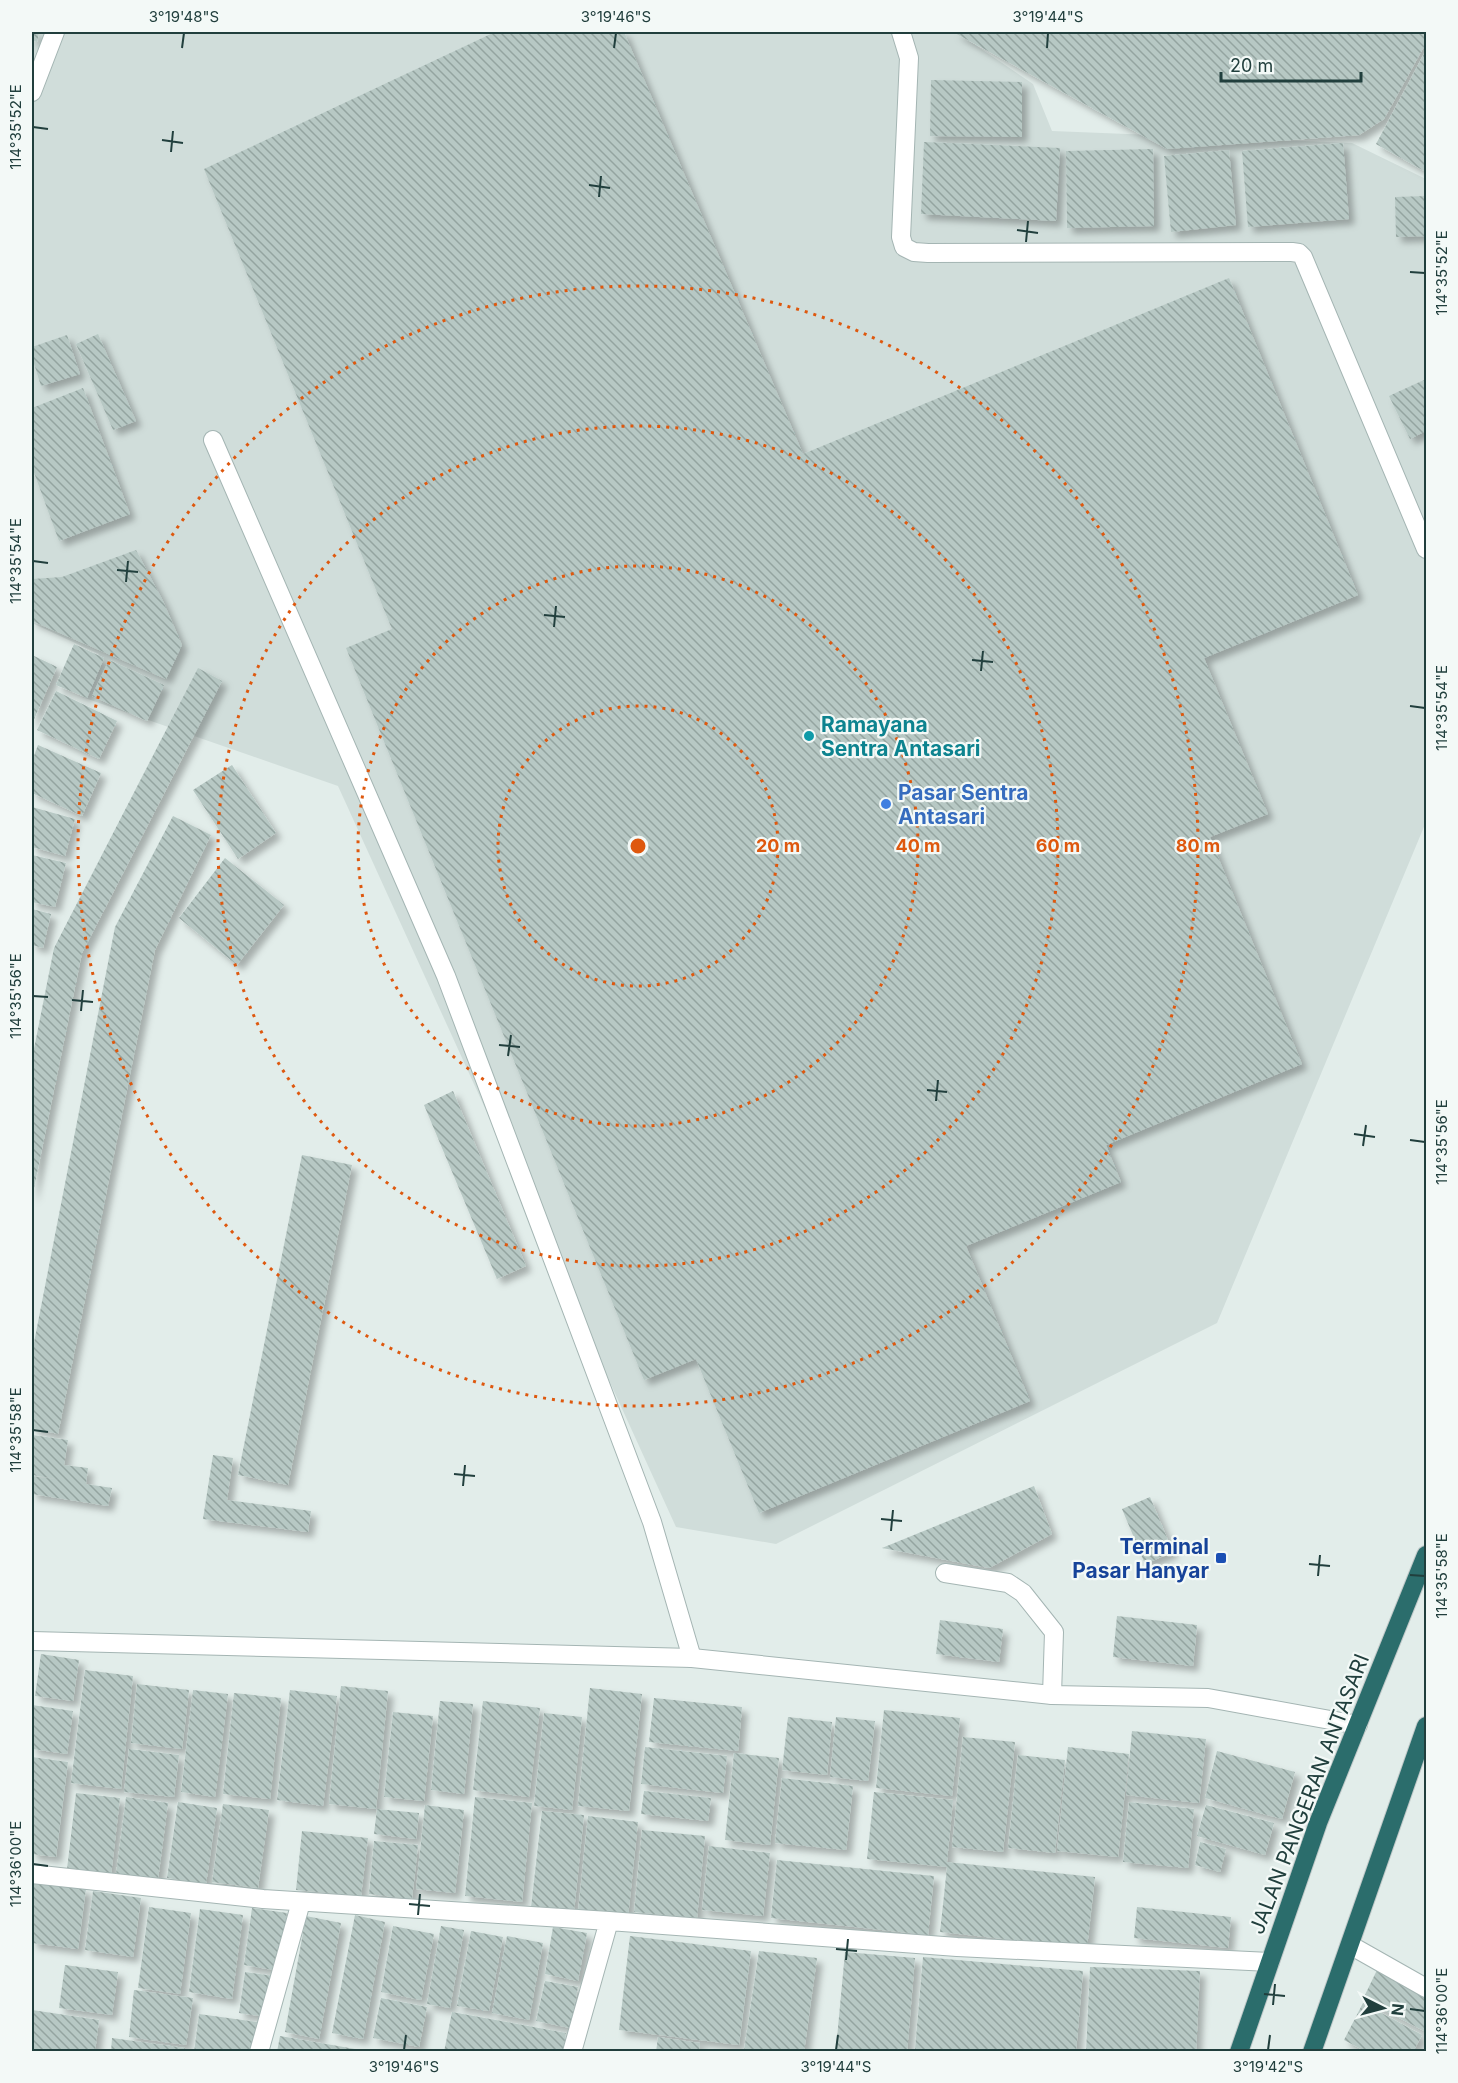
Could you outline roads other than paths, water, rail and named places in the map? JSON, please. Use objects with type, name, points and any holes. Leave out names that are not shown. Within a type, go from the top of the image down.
[{"type":"highway","name":"JALAN PANGERAN ANTASARI","points":[[1239,2052],[1318,1823],[1426,1555]]},
{"type":"highway","points":[[1312,2052],[1426,1726]]},
{"type":"street","points":[[32,92],[55,32]]},
{"type":"street","points":[[902,32],[909,58],[901,237],[904,247],[914,252],[928,253],[1299,253],[1303,257],[1426,549]]},
{"type":"street","points":[[213,440],[446,976],[652,1522],[692,1658]]},
{"type":"street","points":[[945,1573],[1008,1583],[1023,1593],[1054,1632],[1052,1695]]},
{"type":"street","points":[[32,1641],[692,1658],[1052,1695],[1208,1698],[1358,1725]]},
{"type":"street","points":[[32,1874],[301,1902],[609,1921],[957,1947],[1270,1962]]},
{"type":"street","points":[[260,2052],[301,1902]]},
{"type":"street","points":[[572,2052],[609,1921]]},
{"type":"street","points":[[1350,1945],[1426,1988]]},
{"type":"place","name":"Ramayana Sentra Antasari","points":[[809,736]]},
{"type":"place","name":"Pasar Sentra Antasari","points":[[886,804]]},
{"type":"place","name":"Terminal Pasar Hanyar","points":[[1221,1558]]}]
